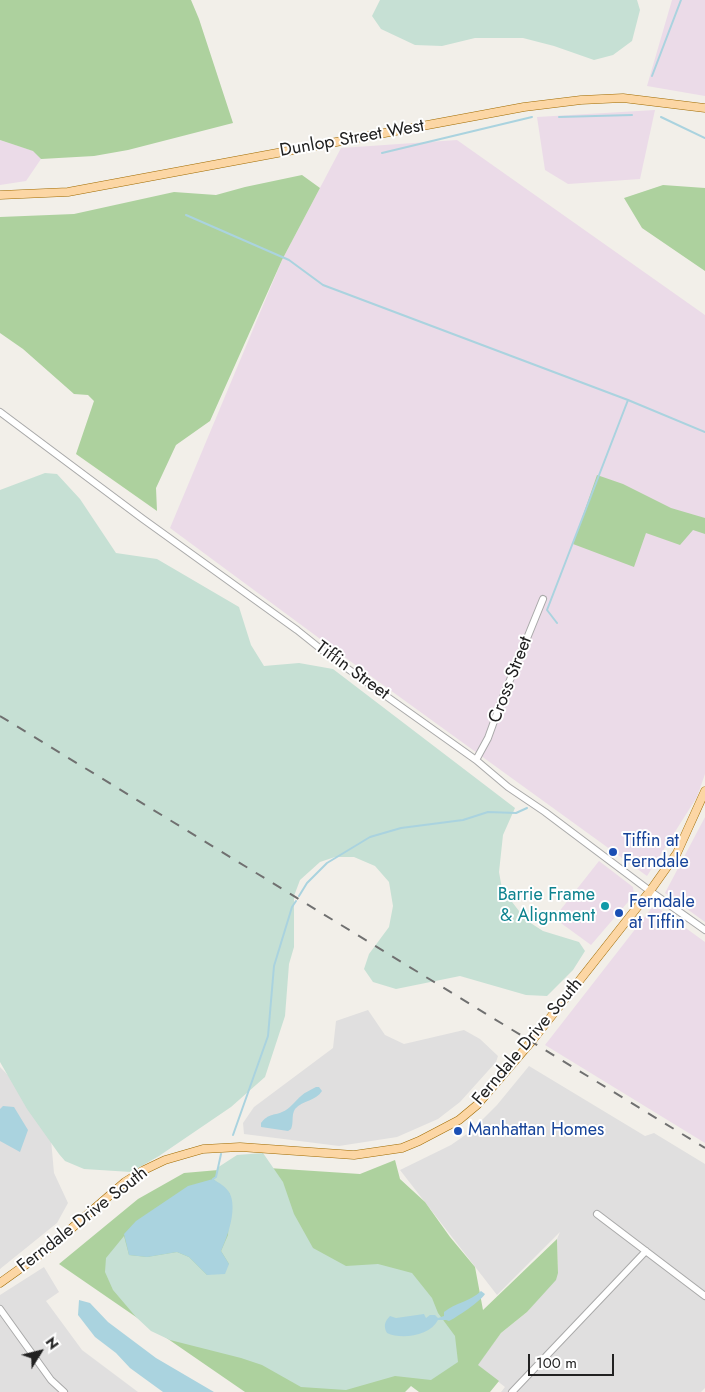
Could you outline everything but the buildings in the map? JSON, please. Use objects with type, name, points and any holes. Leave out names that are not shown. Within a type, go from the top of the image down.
[{"type":"main road","name":"Dunlop Street West","points":[[0,195],[68,192],[524,107],[581,100],[623,98],[705,108]]},
{"type":"main road","name":"Ferndale Drive South","points":[[0,1283],[49,1248],[125,1182],[165,1160],[203,1149],[240,1147],[354,1155],[402,1148],[459,1120],[477,1105],[525,1049],[650,891],[677,853],[705,791]]},
{"type":"street","name":"Tiffin Street","points":[[0,412],[705,930]]},
{"type":"street","name":"Cross Street","points":[[476,760],[488,738],[543,599]]},
{"type":"street","points":[[597,1214],[705,1296]]},
{"type":"street","points":[[512,1392],[646,1251]]},
{"type":"street","points":[[0,1309],[51,1380],[64,1392]]},
{"type":"shaded area","points":[[672,0],[705,0],[705,96],[647,86]]},
{"type":"shaded area","points":[[655,110],[640,179],[568,184],[545,170],[537,117]]},
{"type":"shaded area","points":[[0,140],[34,151],[41,159],[26,181],[0,185]]},
{"type":"shaded area","points":[[457,140],[705,315],[705,774],[697,797],[647,876],[170,528],[282,260],[341,148]]},
{"type":"shaded area","points":[[705,817],[705,922],[665,893]]},
{"type":"shaded area","points":[[599,861],[633,887],[634,895],[591,945],[554,918]]},
{"type":"shaded area","points":[[654,905],[705,942],[705,1143],[545,1045]]},
{"type":"shaded area","points":[[368,1010],[385,1035],[404,1044],[464,1030],[480,1039],[498,1056],[496,1062],[460,1102],[438,1119],[397,1137],[339,1146],[244,1134],[243,1123],[254,1107],[333,1048],[336,1021]]},
{"type":"shaded area","points":[[529,1066],[645,1136],[654,1133],[705,1164],[705,1388],[701,1392],[501,1392],[505,1387],[477,1365],[501,1333],[527,1312],[558,1273],[557,1239],[560,1232],[497,1295],[400,1170],[451,1145],[471,1131],[497,1105]]},
{"type":"shaded area","points":[[0,1067],[49,1117],[54,1173],[68,1203],[57,1223],[0,1269]]},
{"type":"shaded area","points":[[44,1267],[59,1292],[46,1301],[82,1350],[138,1392],[0,1392],[0,1295]]},
{"type":"green space","points":[[0,0],[191,0],[233,123],[128,150],[94,156],[41,159],[33,151],[0,140]]},
{"type":"green space","points":[[380,0],[637,0],[640,10],[632,41],[613,55],[594,60],[554,46],[523,38],[475,38],[442,46],[415,45],[381,29],[372,16]]},
{"type":"green space","points":[[302,175],[320,188],[282,260],[210,421],[176,445],[156,488],[157,511],[76,454],[94,401],[88,395],[74,394],[23,349],[0,333],[0,217],[74,214],[174,192],[216,195]]},
{"type":"green space","points":[[663,185],[705,188],[705,271],[642,228],[624,198]]},
{"type":"green space","points":[[45,473],[57,474],[80,499],[116,553],[157,559],[239,607],[251,645],[264,666],[299,663],[333,669],[515,808],[503,835],[499,872],[502,889],[526,920],[543,931],[579,942],[585,951],[573,970],[547,996],[526,995],[460,976],[396,989],[373,982],[364,969],[369,954],[389,927],[393,906],[389,882],[375,866],[354,857],[335,857],[320,862],[300,880],[294,896],[294,947],[289,964],[285,1016],[265,1077],[231,1107],[159,1156],[131,1172],[84,1169],[65,1161],[27,1109],[0,1062],[0,490]]},
{"type":"green space","points":[[597,475],[623,484],[671,508],[705,518],[705,534],[693,530],[680,545],[646,533],[634,567],[573,544]]},
{"type":"green space","points":[[263,1153],[283,1182],[294,1214],[313,1248],[346,1266],[378,1264],[412,1273],[432,1298],[438,1313],[455,1336],[458,1362],[431,1380],[395,1376],[346,1390],[301,1387],[262,1365],[170,1340],[151,1331],[136,1317],[113,1290],[105,1272],[106,1258],[124,1236],[129,1255],[147,1257],[177,1252],[189,1257],[207,1275],[229,1264],[221,1251],[228,1235],[230,1194],[213,1179],[216,1177],[217,1168],[237,1155]]},
{"type":"green space","points":[[395,1160],[400,1179],[425,1202],[450,1237],[475,1267],[483,1310],[557,1239],[558,1273],[556,1280],[527,1312],[501,1333],[478,1365],[499,1381],[490,1392],[419,1392],[411,1386],[405,1392],[245,1392],[59,1264],[138,1199],[184,1173],[253,1167],[360,1174]]},
{"type":"water","points":[[319,1087],[322,1091],[316,1097],[295,1109],[291,1129],[288,1131],[261,1127],[261,1123],[266,1118],[285,1111],[303,1095]]},
{"type":"water","points":[[3,1106],[14,1107],[28,1130],[20,1152],[0,1141],[0,1109]]},
{"type":"water","points":[[213,1179],[224,1186],[229,1192],[233,1205],[229,1230],[221,1251],[229,1264],[225,1274],[207,1275],[189,1257],[177,1252],[147,1257],[129,1255],[124,1234],[136,1221],[188,1186]]},
{"type":"water","points":[[481,1291],[485,1294],[468,1309],[449,1321],[438,1320],[429,1330],[407,1336],[387,1333],[385,1324],[390,1316],[396,1318],[424,1314],[426,1318],[430,1315],[435,1315],[438,1318],[444,1316],[444,1312],[448,1309]]},
{"type":"water","points":[[79,1300],[90,1303],[108,1322],[156,1358],[214,1392],[163,1392],[130,1368],[116,1353],[95,1337],[78,1315]]},
{"type":"waterway","points":[[652,76],[681,0]]},
{"type":"waterway","points":[[559,117],[632,115]]},
{"type":"waterway","points":[[382,153],[532,117]]},
{"type":"waterway","points":[[661,117],[705,138]]},
{"type":"waterway","points":[[186,215],[289,260],[323,285],[628,400],[705,432]]},
{"type":"waterway","points":[[557,623],[547,610],[628,400]]},
{"type":"waterway","points":[[299,896],[307,883],[327,863],[370,837],[401,828],[463,820],[488,812],[516,813],[527,808]]},
{"type":"waterway","points":[[233,1135],[268,1036],[274,966],[292,907],[296,901]]},
{"type":"waterway","points":[[213,1179],[216,1177],[221,1154]]},
{"type":"railway","points":[[0,716],[705,1148]]},
{"type":"place","name":"Tiffin at Ferndale","points":[[613,852]]},
{"type":"place","name":"Barrie Frame & Alignment","points":[[605,906]]},
{"type":"place","name":"Ferndale at Tiffin","points":[[619,913]]},
{"type":"place","name":"Manhattan Homes","points":[[458,1131]]}]
